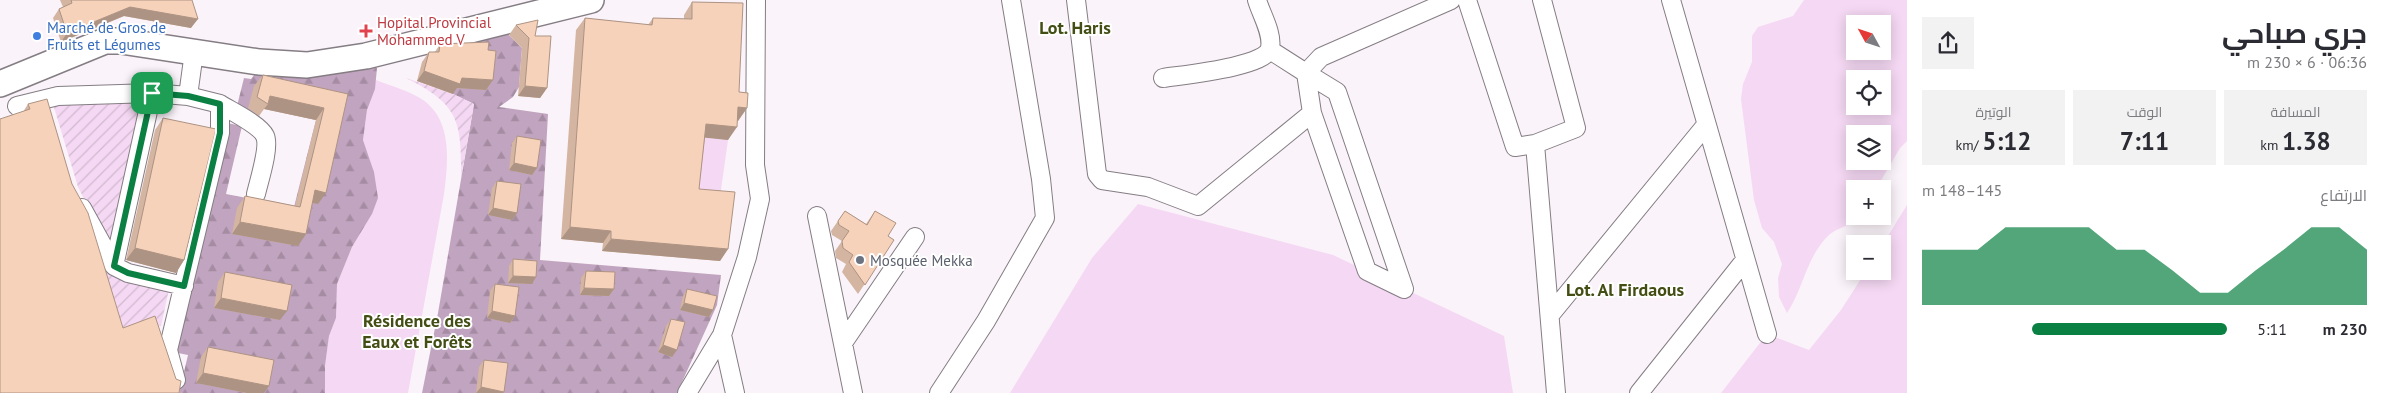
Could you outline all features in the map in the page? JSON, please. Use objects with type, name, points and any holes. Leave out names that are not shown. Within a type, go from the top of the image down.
[{"type":"street","points":[[0,84],[105,41],[122,41],[259,62],[307,65],[375,54],[591,0]]},
{"type":"street","points":[[687,393],[722,334],[747,257],[760,199],[755,165],[756,0]]},
{"type":"street","points":[[939,393],[986,321],[1046,218],[1011,0]]},
{"type":"street","points":[[1076,0],[1097,174],[1102,180],[1148,188],[1198,206],[1312,113]]},
{"type":"street","points":[[1163,78],[1252,63],[1265,56],[1270,50],[1270,40],[1257,0]]},
{"type":"street","points":[[1306,73],[1321,57],[1451,0]]},
{"type":"street","points":[[1467,0],[1515,147],[1535,144],[1576,128],[1542,0]]},
{"type":"street","points":[[1671,0],[1767,334]]},
{"type":"street","points":[[1270,50],[1337,92],[1404,290],[1367,271],[1312,113],[1306,73]]},
{"type":"street","points":[[188,96],[194,52]]},
{"type":"street","points":[[114,266],[152,93]]},
{"type":"street","points":[[17,106],[58,96],[152,93],[188,96],[220,104],[259,129],[265,136],[266,146],[256,194]]},
{"type":"street","points":[[46,99],[52,117]]},
{"type":"street","points":[[176,381],[168,350],[220,133],[220,104]]},
{"type":"street","points":[[1550,315],[1706,125]]},
{"type":"street","points":[[1535,144],[1556,393]]},
{"type":"street","points":[[74,193],[114,266],[128,273],[184,286]]},
{"type":"street","points":[[817,216],[853,393]]},
{"type":"street","points":[[844,343],[915,237]]},
{"type":"street","points":[[1638,393],[1745,260]]},
{"type":"street","points":[[722,334],[735,393]]},
{"type":"shaded area","points":[[1804,0],[1907,0],[1907,141],[1900,148],[1891,163],[1891,125],[1846,125],[1846,170],[1887,170],[1881,180],[1846,180],[1847,225],[1830,234],[1822,243],[1810,262],[1798,293],[1787,313],[1779,297],[1778,278],[1782,264],[1774,242],[1762,228],[1754,200],[1741,99],[1743,84],[1752,62],[1752,36],[1758,27],[1793,16]]},
{"type":"shaded area","points":[[406,78],[453,94],[474,104],[461,178],[460,142],[458,128],[453,116],[447,106],[437,96]]},
{"type":"shaded area","points":[[376,80],[406,91],[423,100],[433,109],[439,119],[444,131],[447,156],[444,194],[408,393],[325,393],[325,366],[329,336],[336,318],[337,284],[352,247],[372,214],[374,172],[363,140],[367,110]]},
{"type":"shaded area","points":[[145,99],[111,251],[78,187],[53,104]]},
{"type":"shaded area","points":[[698,137],[728,140],[719,204],[690,201]]},
{"type":"shaded area","points":[[73,203],[108,270],[169,289],[161,326],[147,328],[125,337]]},
{"type":"shaded area","points":[[1138,204],[1333,255],[1504,336],[1513,393],[1010,393],[1092,258]]},
{"type":"shaded area","points":[[1907,205],[1907,393],[1721,393],[1767,334],[1809,350],[1841,310],[1860,280],[1891,280],[1891,235],[1889,235]]},
{"type":"green space","points":[[505,31],[522,48],[519,87],[513,97],[499,107],[548,114],[540,260],[721,275],[717,305],[677,393],[422,393],[438,313],[474,104],[453,94],[429,52]]},
{"type":"green space","points":[[368,64],[377,68],[375,89],[367,110],[363,140],[374,172],[378,198],[372,214],[352,247],[337,284],[336,318],[329,336],[325,366],[325,393],[179,393],[188,355],[173,352],[227,123],[242,126],[226,194],[294,207],[316,120],[262,108],[259,116],[236,110],[244,78],[251,79],[255,74]]},
{"type":"building","points":[[71,0],[192,0],[198,19],[130,7],[67,33],[59,9],[72,3]]},
{"type":"building","points":[[692,2],[743,3],[739,92],[748,93],[747,108],[738,107],[737,127],[706,124],[699,189],[735,192],[728,249],[611,239],[611,231],[570,227],[585,18],[652,25],[653,18],[692,19]]},
{"type":"building","points":[[538,20],[535,36],[551,36],[547,88],[525,86],[529,38],[516,25]]},
{"type":"building","points":[[489,42],[488,50],[496,51],[493,80],[462,78],[460,84],[424,71],[429,52],[439,52],[440,44]]},
{"type":"building","points":[[263,75],[348,94],[326,193],[315,190],[306,234],[240,222],[245,196],[300,207],[324,108],[270,96],[268,104],[257,97]]},
{"type":"building","points":[[47,99],[72,184],[88,213],[123,328],[155,316],[176,379],[181,381],[179,393],[0,393],[0,119],[30,109],[28,104]]},
{"type":"building","points":[[163,118],[216,129],[184,260],[135,248]]},
{"type":"building","points":[[517,136],[541,140],[537,168],[514,163]]},
{"type":"building","points":[[497,181],[521,184],[517,213],[493,208]]},
{"type":"building","name":"Mosquée Mekka","points":[[845,211],[867,225],[875,211],[896,223],[888,236],[894,240],[865,285],[849,262],[853,255],[843,248],[842,241],[849,231],[839,225],[838,221]]},
{"type":"building","points":[[513,259],[537,261],[536,277],[513,276]]},
{"type":"building","points":[[586,271],[615,272],[614,289],[584,288]]},
{"type":"building","points":[[225,272],[292,285],[287,311],[221,298]]},
{"type":"building","points":[[495,284],[519,287],[515,316],[492,311]]},
{"type":"building","points":[[687,289],[717,296],[713,310],[684,303]]},
{"type":"building","points":[[671,319],[685,322],[677,350],[663,345]]},
{"type":"building","points":[[208,347],[274,360],[269,386],[203,373]]},
{"type":"building","points":[[484,360],[508,363],[504,392],[481,387]]},
{"type":"place","name":"Hopital Provincial Mohammed V","points":[[366,31]]},
{"type":"place","name":"Marché de Gros de Fruits et Légumes","points":[[37,36]]},
{"type":"place","name":"Mosquée Mekka","points":[[860,260]]},
{"type":"district","name":"Lot. Haris","points":[[1075,27]]},
{"type":"district","name":"Lot. Al Firdaous","points":[[1625,289]]},
{"type":"district","name":"Résidence des Eaux et Forêts","points":[[417,330]]},
{"type":"route","points":[[152,93],[188,96],[220,104],[220,133],[184,286],[128,273],[114,266],[152,93]]}]
